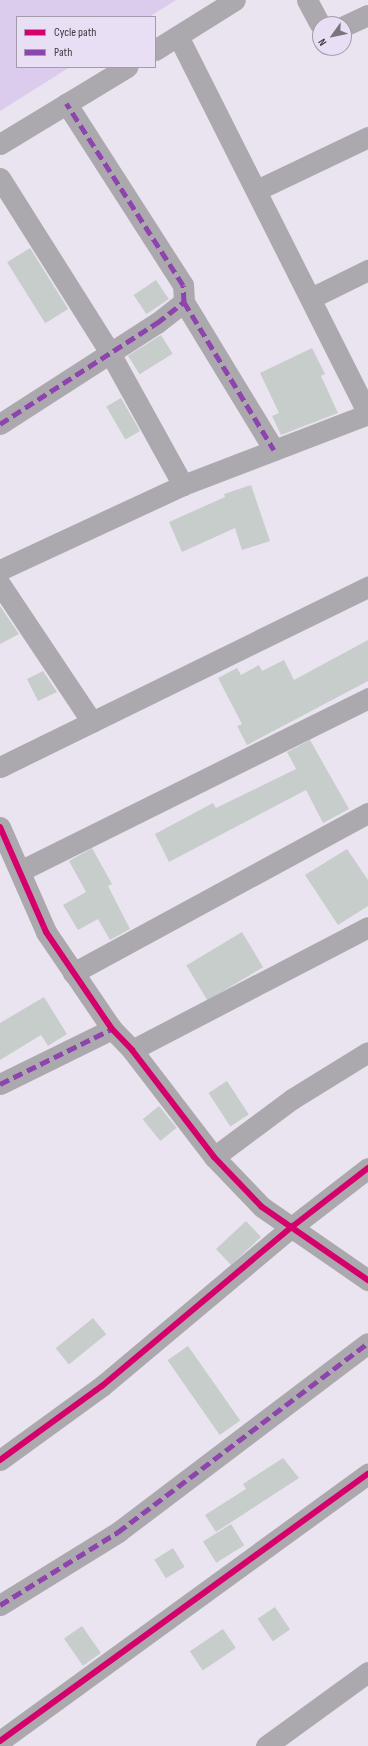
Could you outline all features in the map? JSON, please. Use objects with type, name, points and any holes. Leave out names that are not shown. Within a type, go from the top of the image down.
[{"type":"street","points":[[156,49],[235,0]]},
{"type":"street","points":[[307,0],[316,16]]},
{"type":"street","points":[[352,22],[368,15]]},
{"type":"street","points":[[0,570],[183,485],[368,413],[360,374],[311,298],[178,36]]},
{"type":"street","points":[[0,144],[125,68]]},
{"type":"street","points":[[66,103],[184,285],[184,302],[274,450]]},
{"type":"street","points":[[257,190],[368,137]]},
{"type":"street","points":[[0,178],[110,353],[183,485]]},
{"type":"street","points":[[311,298],[368,270]]},
{"type":"street","points":[[0,424],[177,310],[184,302]]},
{"type":"street","points":[[0,584],[92,722]]},
{"type":"street","points":[[0,767],[368,586]]},
{"type":"street","points":[[20,871],[368,698]]},
{"type":"street","points":[[73,974],[368,813]]},
{"type":"street","points":[[0,826],[46,932],[73,974],[112,1029],[132,1050],[214,1157],[262,1207],[293,1226],[368,1280]]},
{"type":"street","points":[[132,1050],[368,927]]},
{"type":"street","points":[[0,1084],[112,1029]]},
{"type":"street","points":[[214,1157],[292,1099],[368,1052]]},
{"type":"street","points":[[0,1460],[102,1386],[293,1226],[368,1168]]},
{"type":"street","points":[[0,1605],[118,1532],[368,1343]]},
{"type":"street","points":[[1,1737],[368,1474]]},
{"type":"street","points":[[266,1746],[368,1672]]},
{"type":"shaded area","points":[[0,0],[176,0],[151,16],[16,16],[16,68],[68,68],[0,111]]},
{"type":"building","points":[[30,248],[68,309],[45,323],[7,262]]},
{"type":"building","points":[[156,280],[169,299],[146,314],[134,295]]},
{"type":"building","points":[[161,335],[173,354],[140,374],[128,356]]},
{"type":"building","points":[[312,348],[325,374],[321,376],[338,413],[281,435],[272,416],[279,413],[260,373]]},
{"type":"building","points":[[121,398],[140,431],[125,439],[106,406]]},
{"type":"building","points":[[251,485],[270,541],[242,550],[235,528],[182,552],[169,522],[225,497],[224,494]]},
{"type":"building","points":[[0,606],[19,634],[0,644]]},
{"type":"building","points":[[368,640],[368,681],[247,745],[237,726],[242,724],[218,678],[237,668],[241,675],[259,665],[262,671],[284,660],[294,680]]},
{"type":"building","points":[[43,671],[57,692],[38,701],[27,679]]},
{"type":"building","points":[[310,740],[349,809],[323,823],[306,790],[169,862],[155,834],[213,803],[216,808],[296,769],[287,752]]},
{"type":"building","points":[[92,848],[112,884],[108,886],[130,929],[110,940],[98,919],[78,930],[63,905],[86,892],[69,861]]},
{"type":"building","points":[[347,849],[368,880],[368,906],[338,925],[305,875]]},
{"type":"building","points":[[242,932],[263,967],[207,1001],[186,965]]},
{"type":"building","points":[[44,997],[67,1034],[48,1046],[41,1035],[0,1060],[0,1023]]},
{"type":"building","points":[[227,1081],[249,1115],[230,1127],[209,1093]]},
{"type":"building","points":[[159,1106],[177,1128],[160,1141],[143,1119]]},
{"type":"building","points":[[246,1221],[261,1237],[231,1265],[216,1249]]},
{"type":"building","points":[[93,1318],[106,1334],[69,1365],[56,1348]]},
{"type":"building","points":[[188,1346],[240,1421],[220,1435],[168,1360]]},
{"type":"building","points":[[283,1458],[299,1478],[216,1532],[205,1515],[246,1489],[243,1484]]},
{"type":"building","points":[[231,1524],[244,1545],[216,1563],[203,1541]]},
{"type":"building","points":[[173,1548],[185,1567],[166,1578],[154,1560]]},
{"type":"building","points":[[275,1607],[290,1629],[273,1641],[258,1619]]},
{"type":"building","points":[[82,1626],[101,1653],[83,1666],[64,1639]]},
{"type":"building","points":[[223,1629],[236,1648],[203,1670],[190,1651]]},
{"type":"marked path","points":[[0,424],[157,323],[184,302],[183,285],[66,103]]},
{"type":"marked path","points":[[184,302],[274,450]]},
{"type":"marked path","points":[[0,1084],[112,1029]]},
{"type":"marked path","points":[[0,1605],[118,1532],[368,1343]]},
{"type":"cycle path","points":[[0,827],[46,932],[112,1029],[132,1050],[214,1157],[262,1207],[368,1280]]},
{"type":"cycle path","points":[[0,1460],[102,1386],[293,1226],[368,1168]]},
{"type":"cycle path","points":[[0,1741],[368,1474]]}]
